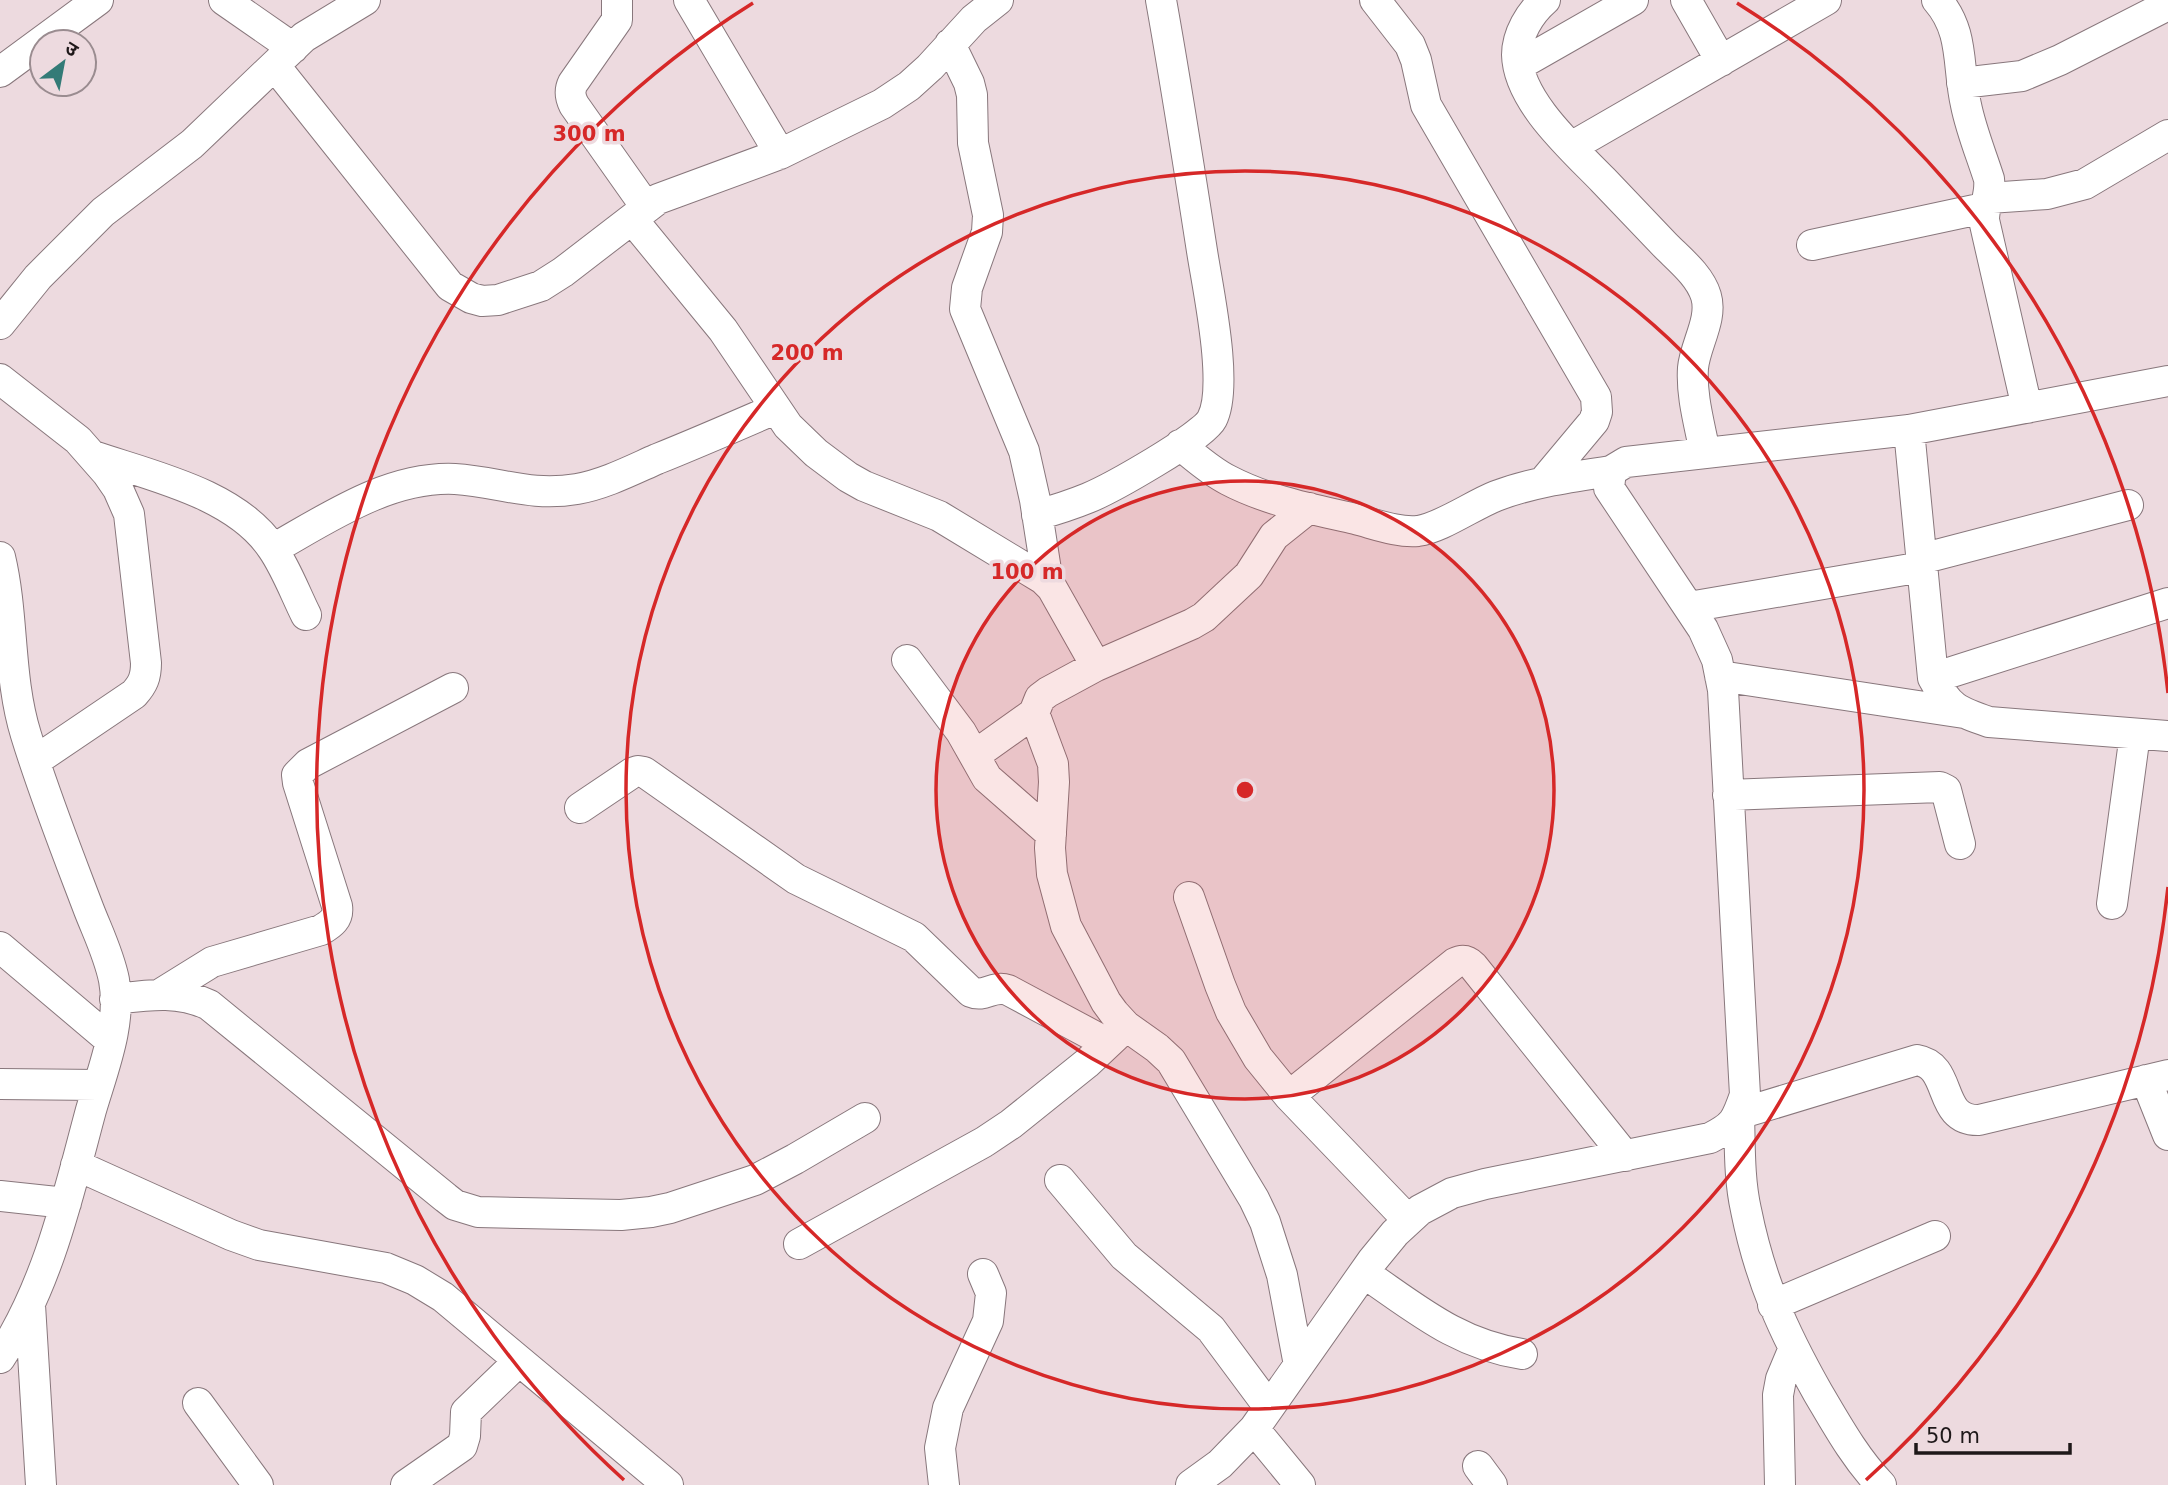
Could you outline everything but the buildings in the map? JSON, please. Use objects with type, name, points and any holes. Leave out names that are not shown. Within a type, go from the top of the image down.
[{"type":"street","points":[[0,72],[98,0]]},
{"type":"street","points":[[224,0],[284,57],[450,286],[471,298],[482,300],[498,300],[541,286],[564,272],[639,213],[667,196],[780,154],[882,104],[909,86],[974,19],[998,0]]},
{"type":"street","points":[[0,324],[38,277],[103,212],[191,144],[304,37],[365,0]]},
{"type":"street","points":[[617,0],[617,20],[573,83],[570,97],[639,213],[723,330],[775,409],[801,439],[848,477],[939,516],[1048,583]]},
{"type":"street","points":[[689,0],[780,154]]},
{"type":"street","points":[[1037,515],[1091,497],[1180,445],[1198,434],[1210,422],[1217,408],[1217,355],[1161,0]]},
{"type":"street","points":[[1374,0],[1410,45],[1426,105],[1596,397],[1597,412],[1594,421],[1543,482]]},
{"type":"street","points":[[1545,0],[1523,29],[1517,56],[1526,89],[1550,123],[1688,268],[1706,295],[1707,310],[1695,354],[1693,374],[1705,453]]},
{"type":"street","points":[[1519,65],[1633,0]]},
{"type":"street","points":[[1686,0],[1721,61]]},
{"type":"street","points":[[1571,147],[1826,0]]},
{"type":"street","points":[[1937,0],[1954,25],[1966,106],[1989,179],[1984,220],[2027,408]]},
{"type":"street","points":[[1962,83],[2022,76],[2060,60],[2168,5]]},
{"type":"street","points":[[950,44],[972,95],[973,143],[988,215],[987,232],[967,288],[965,309],[1024,451],[1048,583],[1096,666]]},
{"type":"street","points":[[1812,246],[1986,203],[2047,194],[2085,184],[2168,135]]},
{"type":"street","points":[[0,379],[78,440],[118,489],[129,514],[146,675],[134,694],[35,761]]},
{"type":"street","points":[[1180,445],[1227,480],[1284,503],[1398,530],[1417,531],[1432,527],[1497,496],[1543,482],[1611,471],[1626,462],[1909,430],[2168,381]]},
{"type":"street","points":[[273,549],[355,504],[405,485],[429,480],[455,479],[538,492],[579,489],[611,479],[775,409]]},
{"type":"street","points":[[1909,430],[1933,678],[1944,699],[1964,713]]},
{"type":"street","points":[[93,456],[207,496],[246,519],[273,549],[306,615]]},
{"type":"street","points":[[1191,1485],[1220,1464],[1262,1418],[1364,1272],[1395,1233],[1420,1210],[1452,1193],[1710,1138],[1729,1128],[1739,1114],[1745,1096],[1723,690],[1717,660],[1703,629],[1620,507],[1609,488],[1611,471]]},
{"type":"street","points":[[1689,607],[1922,563],[2128,505]]},
{"type":"street","points":[[975,755],[1034,713],[1040,698],[1048,692],[1096,666],[1204,617],[1249,575],[1274,536],[1308,508]]},
{"type":"street","points":[[0,557],[6,587],[17,701],[60,832],[106,951],[116,999],[110,1040],[66,1203],[45,1269],[30,1305],[0,1358]]},
{"type":"street","points":[[1933,678],[2168,603]]},
{"type":"street","points":[[906,660],[948,715],[988,778],[1051,834]]},
{"type":"street","points":[[1720,676],[1964,713],[1989,722],[2168,736]]},
{"type":"street","points":[[162,993],[212,962],[321,930],[334,921],[338,913],[337,906],[297,775],[308,764],[453,688]]},
{"type":"street","points":[[1034,713],[1053,764],[1052,874],[1066,926],[1106,1002],[1117,1035]]},
{"type":"street","points":[[2112,904],[2135,734]]},
{"type":"street","points":[[580,808],[632,773],[644,772],[796,879],[914,937],[971,992],[981,994],[997,988],[1009,990],[1117,1035],[1157,1048],[1171,1061],[1254,1199],[1275,1250],[1299,1365]]},
{"type":"street","points":[[1728,795],[1940,787],[1945,790],[1960,844]]},
{"type":"street","points":[[1189,897],[1231,1012],[1258,1058],[1289,1096],[1408,1220]]},
{"type":"street","points":[[0,947],[110,1040]]},
{"type":"street","points":[[1289,1096],[1461,960],[1468,961],[1625,1156]]},
{"type":"street","points":[[116,999],[162,993],[195,998],[220,1013],[455,1205],[478,1212],[621,1215],[670,1209],[755,1180],[865,1118]]},
{"type":"street","points":[[799,1244],[984,1142],[1032,1108],[1117,1035]]},
{"type":"street","points":[[1739,1114],[1917,1060],[1926,1061],[1933,1067],[1953,1109],[1969,1120],[1979,1120],[2157,1078],[2168,1135]]},
{"type":"street","points":[[0,1084],[98,1085]]},
{"type":"street","points":[[1739,1114],[1745,1209],[1763,1280],[1794,1348],[1854,1454],[1881,1485]]},
{"type":"street","points":[[76,1165],[199,1223],[250,1242],[386,1268],[415,1280],[443,1297],[661,1483]]},
{"type":"street","points":[[1060,1180],[1125,1256],[1211,1329],[1300,1485]]},
{"type":"street","points":[[0,1196],[66,1203]]},
{"type":"street","points":[[1773,1304],[1935,1236]]},
{"type":"street","points":[[1364,1272],[1455,1334],[1499,1350],[1522,1354]]},
{"type":"street","points":[[944,1485],[940,1448],[948,1408],[988,1321],[991,1293],[983,1274]]},
{"type":"street","points":[[30,1305],[41,1485]]},
{"type":"street","points":[[1780,1485],[1778,1395],[1794,1348]]},
{"type":"street","points":[[410,1484],[462,1446],[466,1436],[466,1412],[519,1361]]},
{"type":"street","points":[[198,1403],[244,1480]]}]
